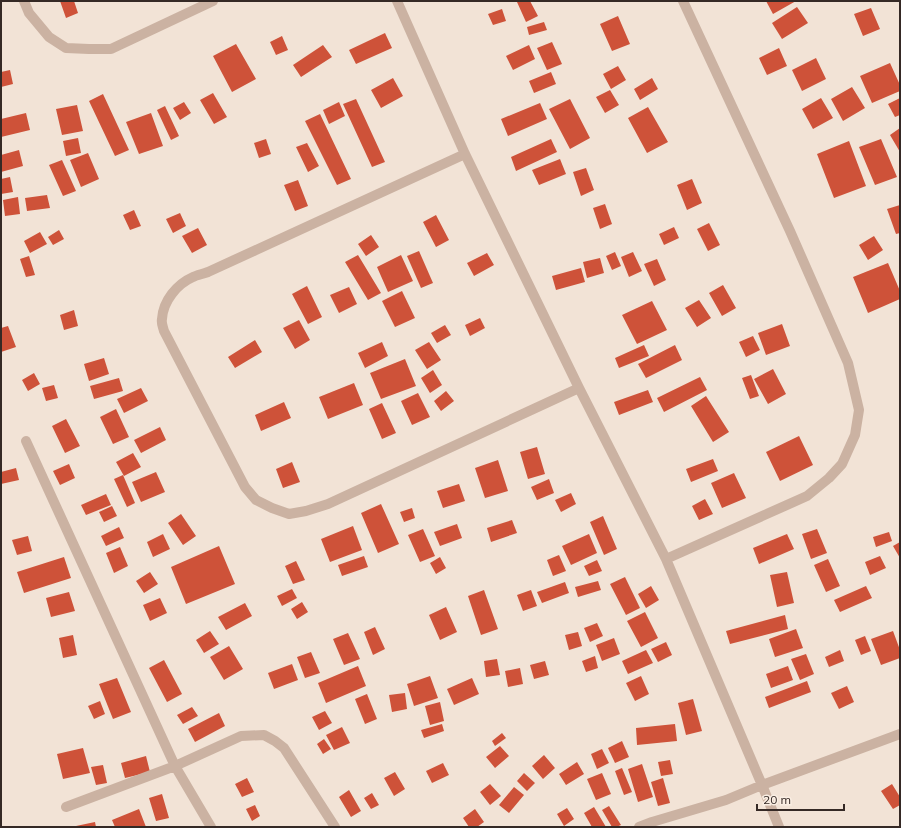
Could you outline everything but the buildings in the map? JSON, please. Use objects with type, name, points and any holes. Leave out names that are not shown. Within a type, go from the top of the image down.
[{"type":"street","points":[[24,1],[29,13],[49,37],[66,48],[111,49],[213,1]]},
{"type":"street","points":[[397,1],[465,154],[579,388],[666,559],[779,827]]},
{"type":"street","points":[[666,559],[808,496],[829,478],[842,464],[855,435],[859,410],[848,363],[790,231],[683,1]]},
{"type":"street","points":[[465,154],[208,272],[192,277],[180,284],[171,294],[164,307],[162,320],[164,331],[245,488],[256,500],[289,514],[306,511],[328,504],[579,388]]},
{"type":"street","points":[[26,441],[175,766],[211,827]]},
{"type":"street","points":[[639,827],[726,800],[762,785],[900,734]]},
{"type":"street","points":[[66,807],[175,766],[241,736],[264,735],[284,748],[336,827]]}]
